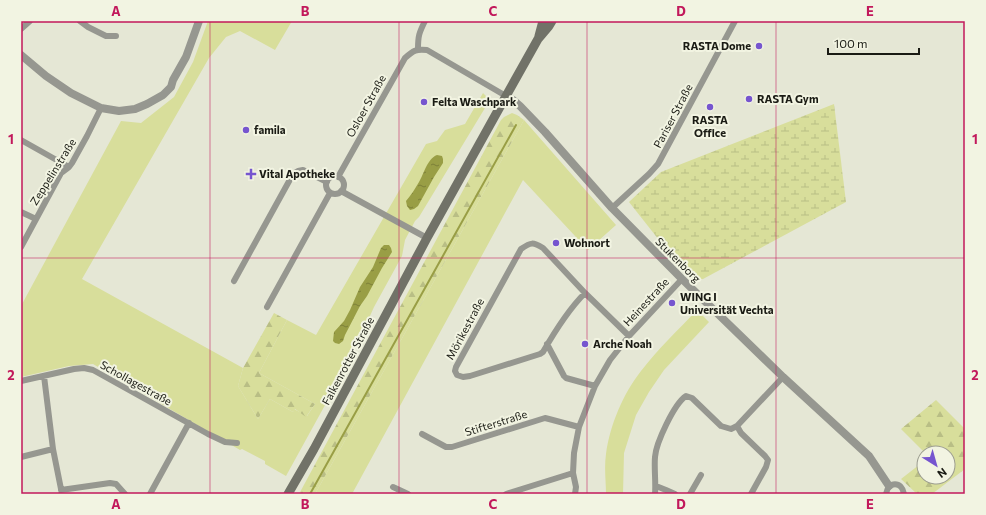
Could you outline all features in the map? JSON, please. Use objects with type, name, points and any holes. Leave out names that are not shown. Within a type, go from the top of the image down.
[{"type":"main road","name":"Falkenrotter Straße","points":[[538,39],[543,21]]},
{"type":"main road","name":"Falkenrotter Straße","points":[[288,494],[506,96],[538,39],[552,21]]},
{"type":"street","points":[[21,29],[30,21]]},
{"type":"street","points":[[80,21],[106,36],[116,36]]},
{"type":"street","points":[[21,55],[46,76],[71,93],[102,108],[120,111],[147,104],[165,94],[186,57],[199,21]]},
{"type":"street","points":[[425,21],[419,32],[418,49],[428,50],[450,65],[506,96]]},
{"type":"street","name":"Pariser Straße","points":[[612,208],[658,164],[735,21]]},
{"type":"street","name":"Osloer Straße","points":[[338,177],[405,58],[412,51],[418,49]]},
{"type":"street","name":"Stukenborg","points":[[506,96],[520,106],[612,208],[682,279],[869,456],[888,490],[893,484],[897,484],[901,486],[904,494]]},
{"type":"street","name":"Zeppelinstraße","points":[[21,247],[62,173],[69,167],[102,108]]},
{"type":"street","points":[[21,140],[69,167]]},
{"type":"street","points":[[234,281],[293,174],[303,170],[327,182]]},
{"type":"street","points":[[332,177],[338,177],[343,182],[343,188],[338,194],[330,193],[327,189],[327,182],[332,177]]},
{"type":"street","points":[[341,191],[427,238]]},
{"type":"street","points":[[267,306],[330,193]]},
{"type":"street","points":[[21,212],[36,219]]},
{"type":"street","name":"Mörikestraße","points":[[585,293],[563,319],[542,352],[470,376],[463,377],[457,375],[455,371],[459,360],[521,249],[529,243],[536,244],[543,248],[628,336]]},
{"type":"street","name":"Heinestraße","points":[[575,494],[576,487],[573,473],[574,453],[579,427],[595,386],[610,360],[628,336],[682,279]]},
{"type":"street","points":[[547,344],[566,378],[595,386]]},
{"type":"street","name":"Schollagestraße","points":[[21,381],[74,369],[84,368],[93,370],[225,442],[237,443]]},
{"type":"street","points":[[44,376],[61,492],[110,483],[116,484],[126,494]]},
{"type":"street","points":[[655,494],[655,455],[666,425],[682,399],[686,396],[692,398],[721,426],[731,429],[737,426],[783,376]]},
{"type":"street","name":"Stifterstraße","points":[[422,434],[446,447],[452,447],[545,418],[579,427]]},
{"type":"street","points":[[150,494],[189,423]]},
{"type":"street","points":[[737,426],[741,433],[768,460],[766,467],[751,494]]},
{"type":"street","points":[[21,457],[54,449]]},
{"type":"street","points":[[506,494],[573,473]]},
{"type":"street","points":[[690,494],[701,475]]},
{"type":"street","points":[[656,486],[675,494]]},
{"type":"street","points":[[393,487],[408,494]]},
{"type":"green space","points":[[208,21],[292,21],[275,50],[240,31],[226,37],[209,58],[82,279],[243,368],[238,386],[258,419],[270,399],[293,412],[294,409],[307,416],[315,404],[259,373],[287,320],[316,335],[426,144],[437,141],[445,130],[465,124],[483,93],[486,96],[485,108],[419,217],[415,221],[405,240],[402,256],[374,307],[352,356],[286,476],[265,464],[265,461],[242,449],[240,450],[93,364],[69,366],[21,377],[21,306],[121,121],[141,123],[174,97],[193,62]]},
{"type":"green space","points":[[834,104],[846,202],[703,279],[695,280],[689,278],[629,202],[661,172]]},
{"type":"green space","points":[[512,113],[524,120],[315,494],[299,494],[501,120]]},
{"type":"green space","points":[[524,120],[616,225],[588,250],[523,180],[352,494],[315,494]]},
{"type":"green space","points":[[697,310],[709,322],[664,370],[649,392],[636,415],[624,453],[623,494],[606,494],[606,454],[618,410],[634,380],[668,340]]},
{"type":"green space","points":[[274,313],[287,320],[259,373],[315,404],[306,417],[295,409],[293,412],[270,399],[258,419],[238,386],[243,368]]},
{"type":"green space","points":[[936,400],[965,429],[965,469],[956,476],[956,445],[917,445],[901,429]]},
{"type":"green space","points":[[916,467],[916,485],[944,485],[932,494],[917,494],[901,479]]},
{"type":"water","points":[[437,155],[442,156],[443,163],[418,206],[410,210],[406,201],[421,179],[428,163]]},
{"type":"water","points":[[384,245],[389,245],[392,252],[360,306],[343,341],[339,344],[335,343],[333,341],[334,332],[344,321],[360,287],[373,267],[381,248]]},
{"type":"waterway","points":[[310,494],[516,125]]},
{"type":"place","name":"RASTA Dome","points":[[759,46]]},
{"type":"place","name":"RASTA Gym","points":[[749,99]]},
{"type":"place","name":"Felta Waschpark","points":[[424,102]]},
{"type":"place","name":"RASTA Office","points":[[710,107]]},
{"type":"place","name":"famila","points":[[246,130]]},
{"type":"place","name":"Vital Apotheke","points":[[251,174]]},
{"type":"place","name":"Wohnort","points":[[556,243]]},
{"type":"place","name":"WING I Universität Vechta","points":[[672,303]]},
{"type":"place","name":"Arche Noah","points":[[585,344]]}]
